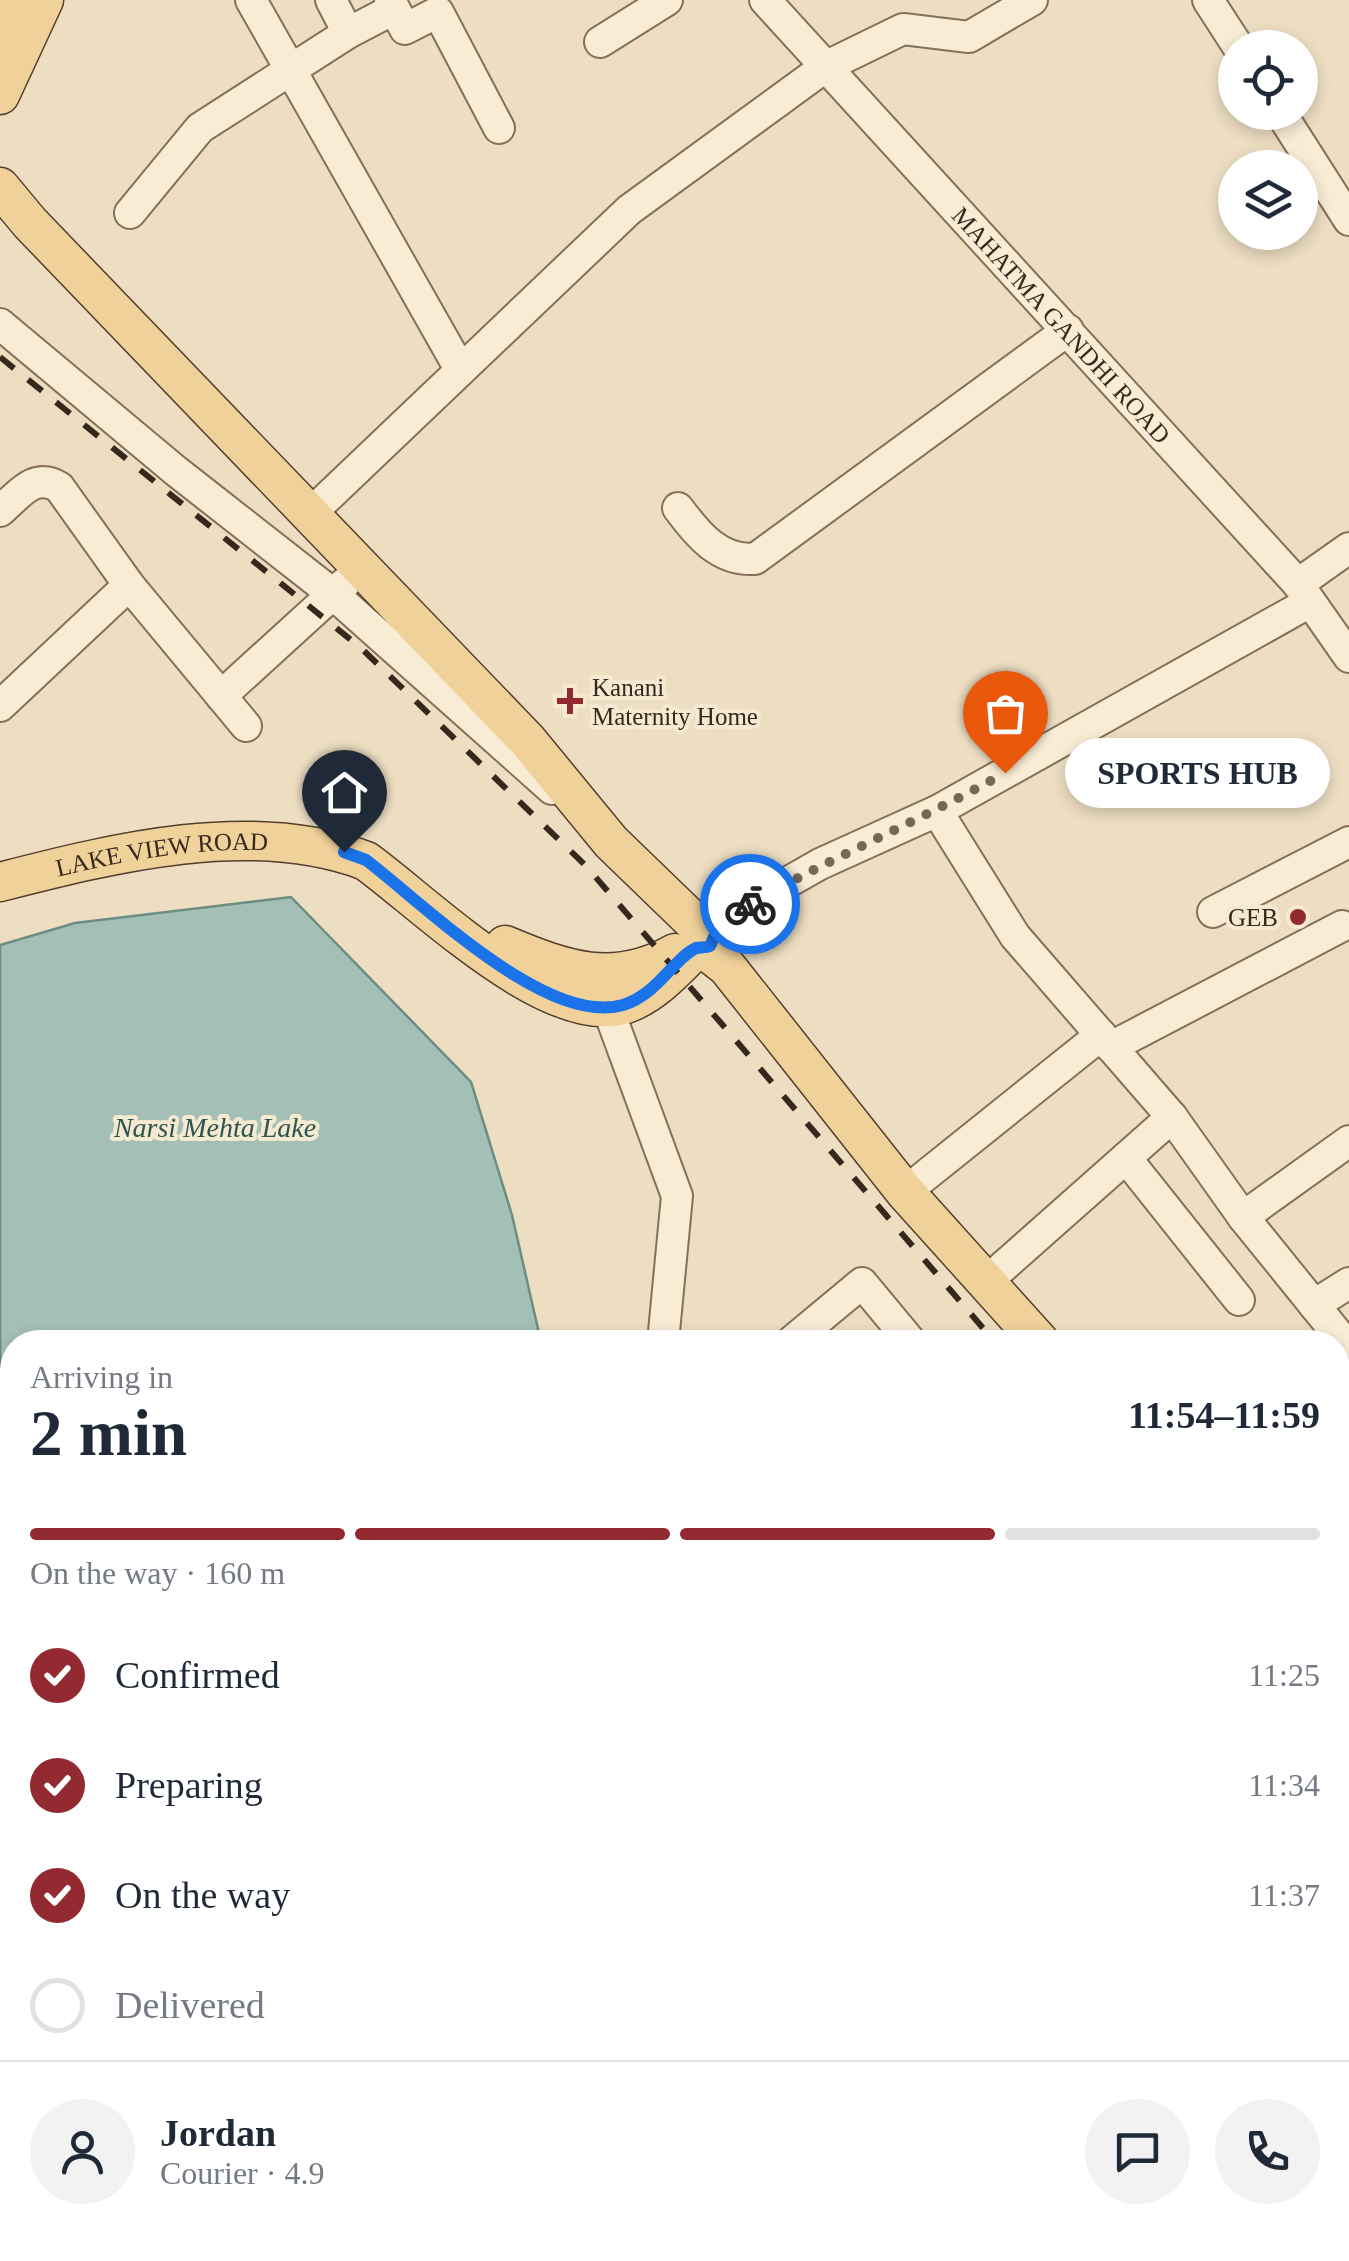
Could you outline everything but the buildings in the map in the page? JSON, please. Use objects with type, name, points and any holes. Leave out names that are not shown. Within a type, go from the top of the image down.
[{"type":"main road","points":[[0,38],[13,0]]},
{"type":"main road","points":[[0,94],[44,0]]},
{"type":"main road","points":[[0,187],[30,223],[528,741],[611,842],[670,902],[905,1192],[1030,1330]]},
{"type":"main road","name":"LAKE VIEW ROAD","points":[[0,867],[151,828],[335,829],[389,851],[496,941],[561,969],[601,992]]},
{"type":"main road","name":"LAKE VIEW ROAD","points":[[0,882],[157,845],[231,843],[344,852],[366,860],[486,954],[538,988],[601,992]]},
{"type":"main road","points":[[601,992],[627,1004],[651,991],[703,943]]},
{"type":"street","points":[[251,0],[460,369]]},
{"type":"street","points":[[331,0],[348,33]]},
{"type":"street","points":[[600,42],[667,0]]},
{"type":"street","name":"MAHATMA GANDHI ROAD","points":[[765,0],[1304,593],[1349,657]]},
{"type":"street","points":[[312,514],[629,210],[825,66],[903,29],[969,37],[1032,0]]},
{"type":"street","points":[[1208,0],[1227,30]]},
{"type":"street","points":[[130,213],[200,128],[392,4],[405,29],[438,12],[500,128]]},
{"type":"street","points":[[1292,130],[1349,220]]},
{"type":"street","points":[[0,324],[333,594],[611,842]]},
{"type":"street","points":[[678,508],[694,531],[718,552],[738,560],[755,559],[1068,330]]},
{"type":"street","points":[[0,510],[37,480],[45,479],[59,487],[129,585],[246,726]]},
{"type":"street","points":[[703,943],[733,924],[741,909],[820,864],[937,811],[1304,593],[1349,548]]},
{"type":"street","points":[[221,696],[362,567]]},
{"type":"street","points":[[0,706],[129,585]]},
{"type":"street","points":[[937,811],[1015,936],[1172,1117],[1243,1216],[1334,1330]]},
{"type":"street","points":[[1213,912],[1349,842]]},
{"type":"street","points":[[905,1192],[1106,1041],[1342,926]]},
{"type":"street","points":[[601,992],[677,1196],[663,1330]]},
{"type":"street","points":[[988,1280],[1172,1117]]},
{"type":"street","points":[[1243,1216],[1349,1141]]},
{"type":"street","points":[[1126,1158],[1239,1300]]},
{"type":"street","points":[[806,1330],[862,1283],[902,1330]]},
{"type":"street","points":[[1314,1305],[1349,1283]]},
{"type":"water","name":"Narsi Mehta Lake","points":[[291,897],[471,1082],[512,1215],[538,1330],[0,1330],[0,945],[75,923]]},
{"type":"railway","points":[[0,357],[361,648],[586,866],[985,1330]]},
{"type":"way so far","points":[[750,904],[820,864],[937,811],[1005,773]]},
{"type":"place","name":"Kanani Maternity Home","points":[[570,701]]},
{"type":"place","name":"SPORTS HUB","points":[[1005,773]]},
{"type":"place","name":"GEB","points":[[1298,917]]},
{"type":"route","points":[[344,852],[366,860],[486,954],[538,988],[605,1008],[627,1004],[651,991],[698,947],[710,946],[714,937],[733,924],[741,909],[750,904]]}]
